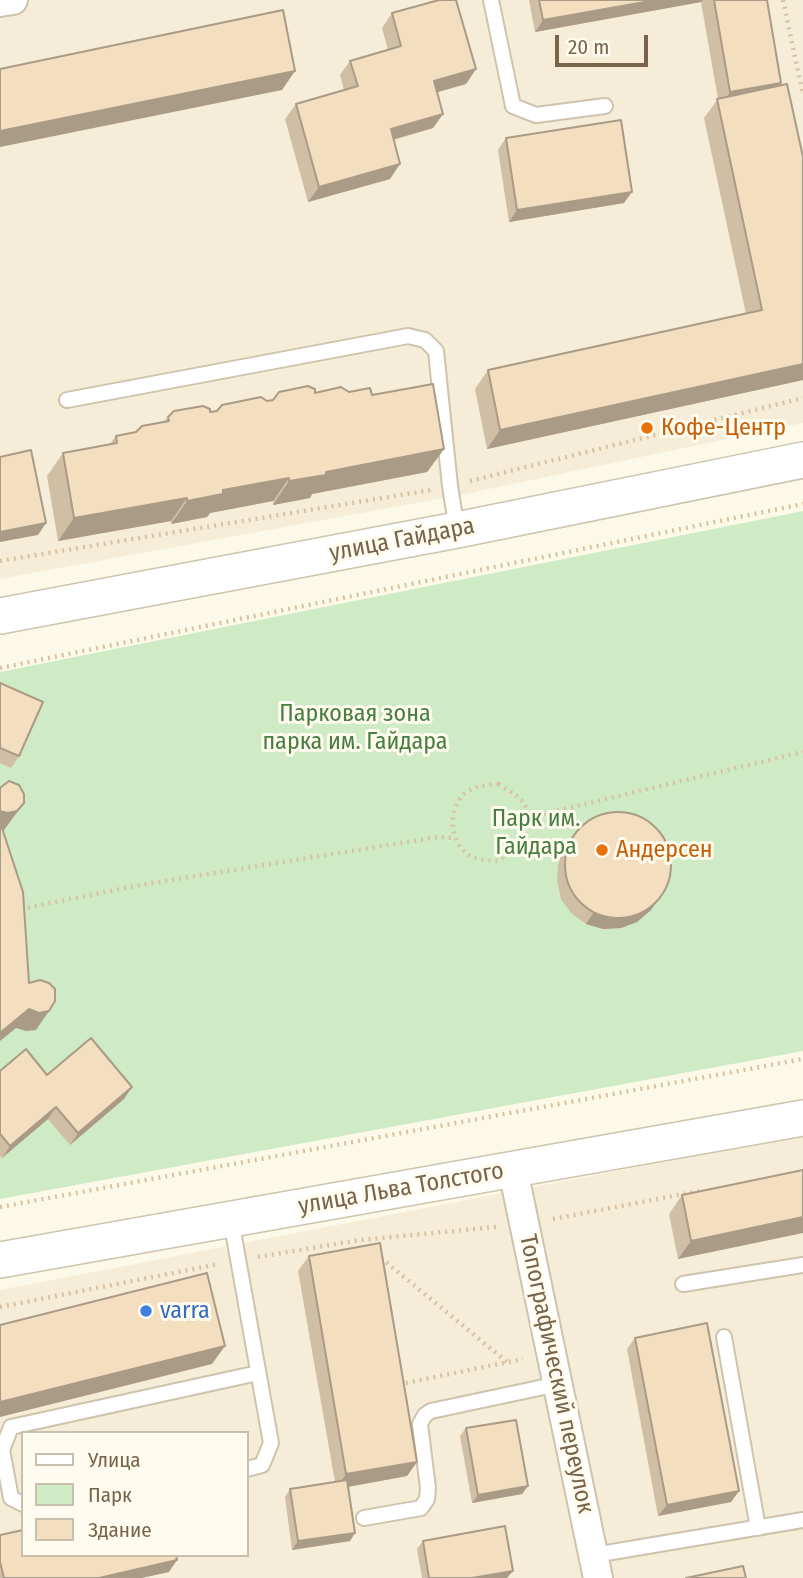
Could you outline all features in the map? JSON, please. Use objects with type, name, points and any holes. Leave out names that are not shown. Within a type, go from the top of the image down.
[{"type":"street","points":[[0,2],[13,0]]},
{"type":"street","name":"улица Гайдара","points":[[0,616],[457,530],[803,460]]},
{"type":"street","name":"улица Льва Толстого","points":[[0,1260],[803,1118]]},
{"type":"street","name":"Топографический переулок","points":[[513,1170],[596,1567]]},
{"type":"lane","points":[[491,0],[513,106],[536,115],[605,106]]},
{"type":"lane","points":[[67,400],[408,336],[425,340],[436,351],[457,530]]},
{"type":"lane","points":[[230,1219],[271,1443],[262,1465],[248,1469]]},
{"type":"lane","points":[[683,1284],[803,1265]]},
{"type":"lane","points":[[724,1337],[758,1528]]},
{"type":"lane","points":[[21,1503],[11,1498],[2,1450],[11,1427],[258,1373]]},
{"type":"lane","points":[[364,1518],[421,1508],[427,1499],[420,1424],[425,1415],[431,1411],[558,1384]]},
{"type":"lane","points":[[596,1567],[758,1528],[803,1520]]},
{"type":"path","points":[[783,0],[803,95]]},
{"type":"path","points":[[0,561],[450,486],[803,398]]},
{"type":"path","points":[[0,668],[803,504]]},
{"type":"path","points":[[530,817],[803,752]]},
{"type":"path","points":[[498,784],[521,797],[530,817],[524,842],[498,861],[471,857],[455,838],[452,819],[462,796],[479,785],[498,784]]},
{"type":"path","points":[[10,911],[153,883],[438,838],[455,838]]},
{"type":"path","points":[[0,1207],[803,1059]]},
{"type":"path","points":[[0,1307],[360,1240],[526,1225],[710,1189]]},
{"type":"path","points":[[360,1240],[370,1249]]},
{"type":"path","points":[[381,1258],[507,1362]]},
{"type":"path","points":[[406,1383],[551,1353]]},
{"type":"shaded area","points":[[0,0],[803,0],[803,423],[460,495],[0,579]]},
{"type":"shaded area","points":[[803,1135],[803,1578],[0,1578],[0,1290]]},
{"type":"green space","name":"Парк им. Гайдара","points":[[803,511],[803,1051],[0,1199],[0,672]]},
{"type":"building","points":[[439,0],[456,0],[476,69],[434,81],[443,114],[391,129],[400,164],[319,187],[296,104],[358,86],[350,61],[401,46],[392,13]]},
{"type":"building","points":[[539,0],[656,0],[543,20]]},
{"type":"building","points":[[714,0],[767,0],[781,83],[730,92]]},
{"type":"building","points":[[283,10],[295,71],[0,131],[0,69]]},
{"type":"building","points":[[787,84],[803,157],[803,364],[500,430],[488,370],[762,310],[717,99]]},
{"type":"building","points":[[621,120],[632,192],[517,210],[506,138]]},
{"type":"building","points":[[433,384],[444,449],[326,472],[326,475],[289,481],[289,478],[223,490],[223,494],[187,501],[187,498],[74,518],[63,453],[117,443],[116,436],[136,432],[142,426],[169,421],[168,417],[174,411],[203,406],[210,409],[210,412],[217,411],[222,405],[261,397],[267,401],[273,400],[279,392],[308,386],[315,389],[315,393],[341,387],[349,392],[370,388],[372,395]]},
{"type":"building","points":[[31,450],[46,523],[0,532],[0,457]]},
{"type":"building","points":[[0,683],[43,702],[19,756],[0,748]]},
{"type":"building","points":[[9,781],[19,785],[24,794],[24,803],[17,811],[8,813],[0,811],[0,788]]},
{"type":"building","points":[[618,812],[638,816],[655,828],[667,845],[671,865],[667,885],[655,902],[638,914],[618,918],[598,914],[581,902],[569,885],[565,865],[569,845],[581,828],[598,816]]},
{"type":"building","points":[[0,822],[23,892],[29,983],[40,980],[49,983],[55,989],[55,1001],[49,1011],[39,1013],[29,1009],[0,1033]]},
{"type":"building","points":[[91,1038],[132,1087],[78,1133],[56,1107],[10,1146],[0,1134],[0,1071],[26,1049],[47,1075]]},
{"type":"building","points":[[803,1170],[803,1217],[691,1241],[682,1195]]},
{"type":"building","points":[[380,1243],[417,1462],[346,1474],[309,1256]]},
{"type":"building","points":[[207,1273],[225,1346],[0,1402],[0,1325]]},
{"type":"building","points":[[707,1323],[739,1491],[667,1505],[635,1338]]},
{"type":"building","points":[[516,1420],[528,1486],[478,1495],[466,1428]]},
{"type":"building","points":[[347,1480],[355,1533],[298,1541],[290,1489]]},
{"type":"building","points":[[505,1526],[513,1571],[472,1578],[429,1578],[423,1541]]},
{"type":"building","points":[[21,1530],[21,1557],[176,1557],[177,1560],[99,1578],[4,1578],[0,1562],[0,1535]]},
{"type":"building","points":[[743,1566],[746,1578],[686,1578]]},
{"type":"place","name":"Кофе-Центр","points":[[647,428]]},
{"type":"place","name":"Андерсен","points":[[602,850]]},
{"type":"place","name":"varra","points":[[146,1311]]},
{"type":"park label","name":"Парковая зона парка им. Гайдара","points":[[355,728]]}]
